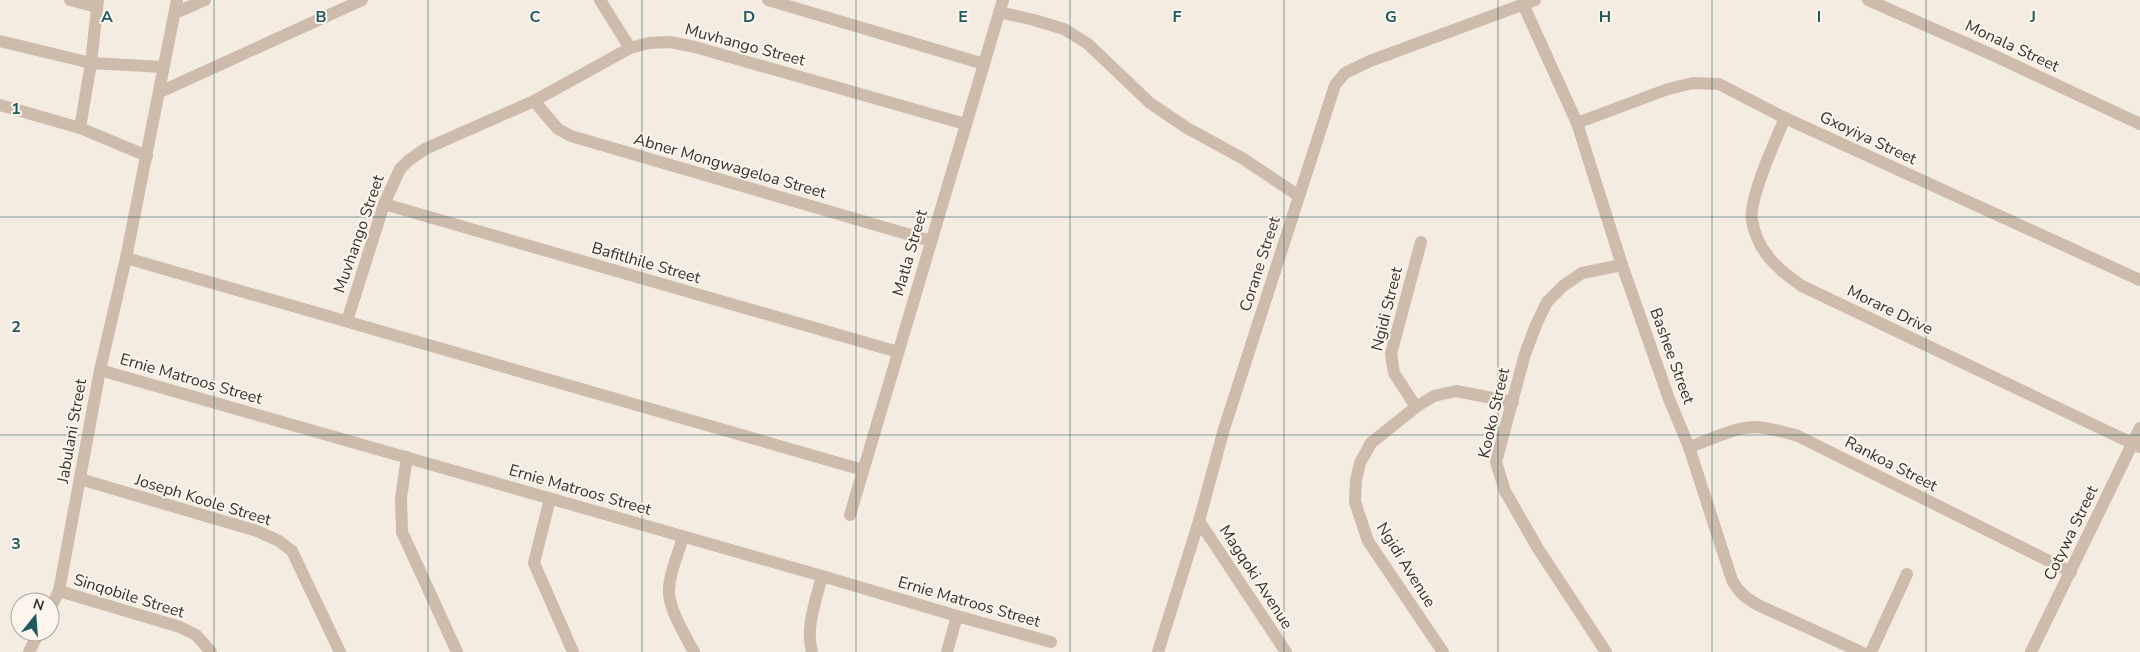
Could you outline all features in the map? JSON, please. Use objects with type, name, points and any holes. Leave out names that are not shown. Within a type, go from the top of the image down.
[{"type":"street","points":[[70,0],[98,3],[92,63],[80,128]]},
{"type":"street","points":[[176,6],[205,0]]},
{"type":"street","points":[[160,92],[362,0]]},
{"type":"street","points":[[600,0],[630,48]]},
{"type":"street","points":[[768,0],[984,64]]},
{"type":"street","name":"Monala Street","points":[[1868,0],[1995,56],[2140,124]]},
{"type":"street","name":"Bashee Street","points":[[1529,2],[1577,123],[1622,265],[1669,399],[1689,447],[1732,580],[1737,590],[1758,606],[1861,652]]},
{"type":"street","name":"Corane Street","points":[[1158,652],[1199,521],[1224,429],[1335,85],[1345,74],[1370,61],[1529,2]]},
{"type":"street","name":"Jabulani Street","points":[[59,591],[100,370],[126,258],[176,6]]},
{"type":"street","points":[[1001,6],[1064,29],[1088,44],[1150,104],[1187,128],[1242,158],[1299,196]]},
{"type":"street","name":"Matla Street","points":[[850,515],[1001,6]]},
{"type":"street","points":[[0,41],[92,63],[163,67]]},
{"type":"street","name":"Muvhango Street","points":[[347,321],[384,204],[400,169],[409,160],[425,149],[534,101],[630,48],[649,43],[670,42],[695,47],[965,124]]},
{"type":"street","name":"Gxoyiya Street","points":[[1577,123],[1668,89],[1693,83],[1719,84],[1785,118],[2140,280]]},
{"type":"street","name":"Abner Mongwageloa Street","points":[[534,101],[558,129],[571,136],[931,241]]},
{"type":"street","points":[[0,105],[80,128],[147,156]]},
{"type":"street","name":"Morare Drive","points":[[1785,118],[1760,181],[1751,219],[1765,254],[1782,272],[1802,286],[2136,446]]},
{"type":"street","name":"Bafitlhile Street","points":[[384,204],[898,352]]},
{"type":"street","name":"Ngidi Street","points":[[1416,408],[1394,373],[1391,354],[1421,242]]},
{"type":"street","points":[[126,258],[863,470]]},
{"type":"street","name":"Kooko Street","points":[[1606,652],[1537,546],[1499,478],[1496,462],[1525,354],[1547,302],[1563,286],[1582,273],[1622,265]]},
{"type":"street","name":"Ernie Matroos Street","points":[[100,370],[1051,642]]},
{"type":"street","name":"Ngidi Avenue","points":[[1443,652],[1368,541],[1355,502],[1356,480],[1360,463],[1371,442],[1434,396],[1456,391],[1513,402]]},
{"type":"street","name":"Rankoa Street","points":[[1689,447],[1740,429],[1755,427],[1774,429],[1798,436],[2071,572]]},
{"type":"street","name":"Cotywa Street","points":[[2031,652],[2136,446],[2140,428]]},
{"type":"street","points":[[407,457],[401,498],[402,532],[457,652]]},
{"type":"street","name":"Joseph Koole Street","points":[[80,479],[257,532],[279,541],[292,551],[340,652]]},
{"type":"street","points":[[550,499],[534,563],[573,652]]},
{"type":"street","name":"Magqoki Avenue","points":[[1199,521],[1286,652]]},
{"type":"street","points":[[683,537],[670,580],[669,595],[694,652]]},
{"type":"street","points":[[1871,652],[1907,574]]},
{"type":"street","points":[[812,652],[809,638],[810,629],[822,576]]},
{"type":"street","name":"Sinqobile Street","points":[[59,591],[180,627],[196,635],[211,652]]},
{"type":"street","points":[[946,652],[957,616]]}]
